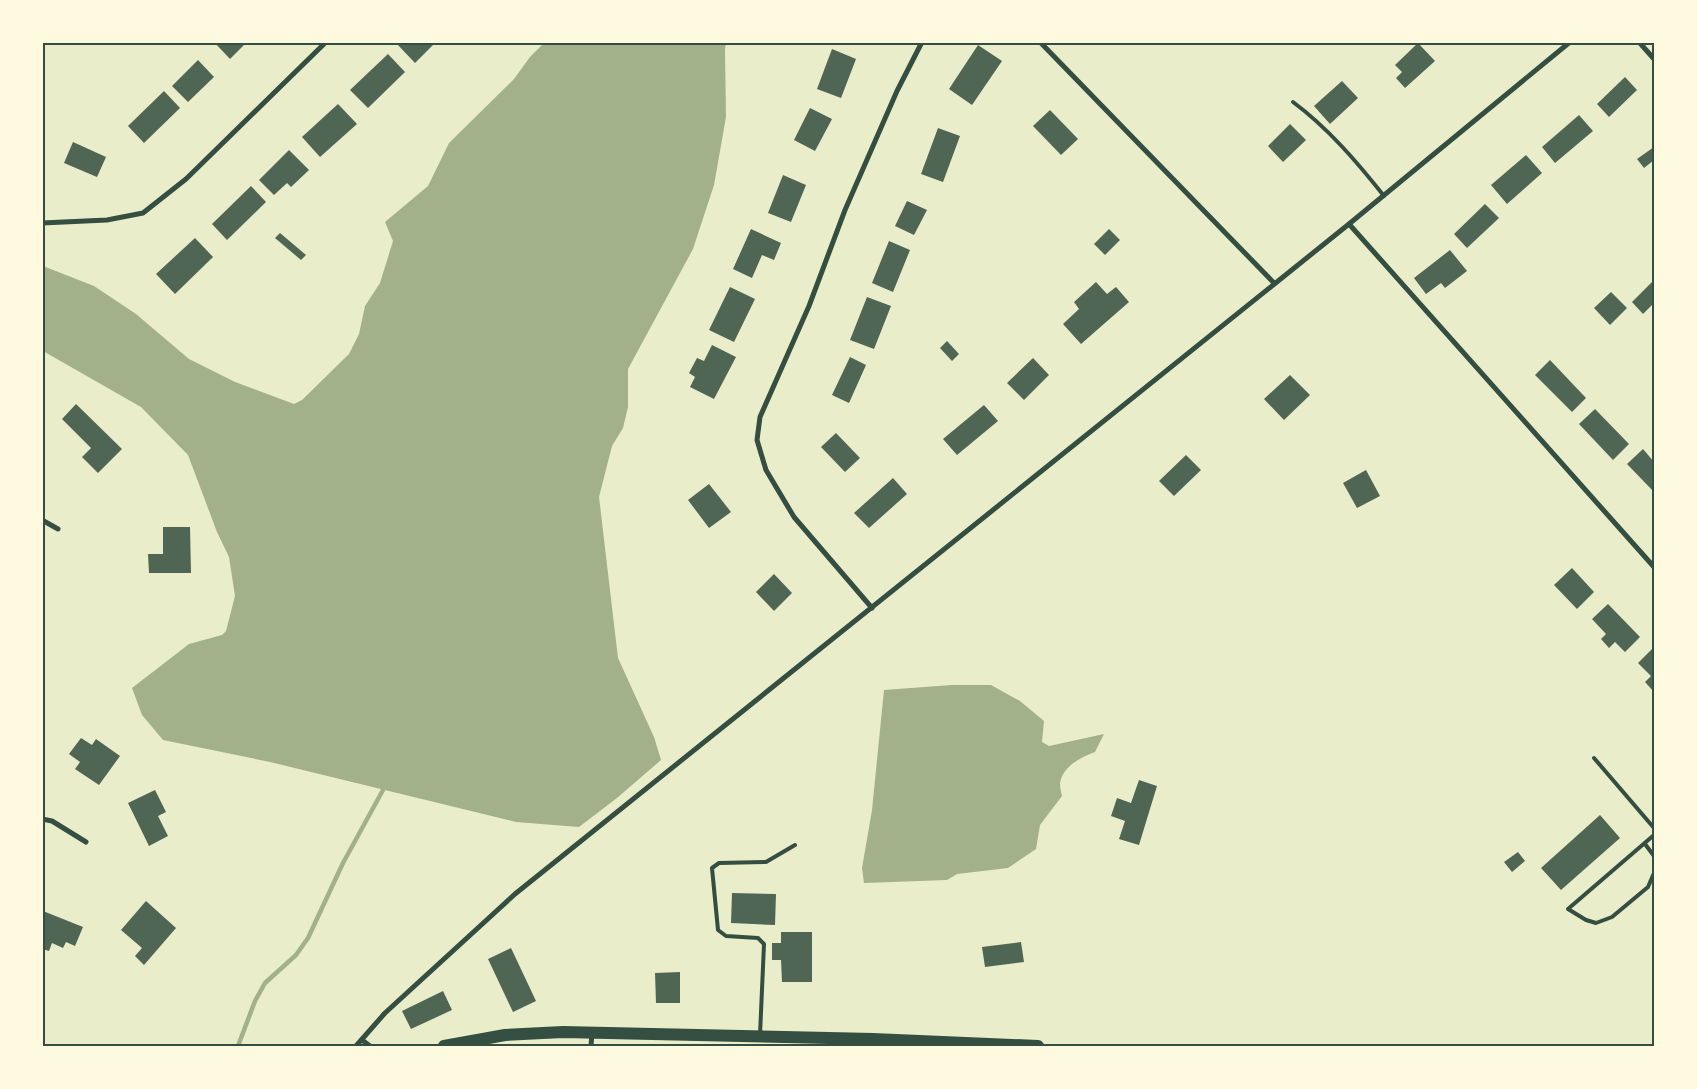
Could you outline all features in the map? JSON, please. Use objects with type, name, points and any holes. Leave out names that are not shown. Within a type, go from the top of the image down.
[{"type":"main road","points":[[444,1046],[505,1035],[563,1032],[760,1037],[873,1043],[1038,1046]]},
{"type":"street","points":[[42,223],[107,220],[144,213],[186,179],[326,42]]},
{"type":"street","points":[[872,608],[794,517],[766,470],[757,440],[760,417],[809,306],[845,210],[897,91],[922,42]]},
{"type":"street","points":[[1040,42],[1274,283]]},
{"type":"street","points":[[356,1046],[385,1013],[515,894],[1384,196],[1570,42]]},
{"type":"street","points":[[1639,42],[1654,59]]},
{"type":"street","points":[[1349,224],[1654,567]]},
{"type":"street","points":[[42,520],[58,529]]},
{"type":"street","points":[[42,819],[52,820],[86,842]]},
{"type":"street","points":[[591,1046],[592,1033]]},
{"type":"street","points":[[362,1040],[370,1046]]},
{"type":"lane","points":[[1293,102],[1312,116],[1358,163],[1384,196]]},
{"type":"lane","points":[[1594,758],[1654,828]]},
{"type":"lane","points":[[1654,835],[1568,909],[1586,920],[1596,923],[1612,917],[1648,887],[1654,873]]},
{"type":"lane","points":[[1645,844],[1654,856]]},
{"type":"lane","points":[[760,1037],[764,944],[758,938],[726,936],[718,930],[712,868],[719,863],[766,862],[795,846]]},
{"type":"shaded area","points":[[544,43],[726,43],[726,117],[714,185],[693,249],[628,369],[628,407],[623,428],[612,446],[599,497],[618,658],[654,737],[661,760],[617,798],[579,827],[516,822],[270,762],[163,740],[142,715],[132,688],[189,644],[222,635],[226,631],[235,596],[229,557],[217,532],[188,455],[141,407],[43,351],[43,266],[94,286],[136,314],[189,359],[235,382],[294,404],[302,400],[349,354],[359,334],[365,306],[380,283],[393,241],[385,222],[428,186],[449,143],[514,79],[530,57]]},
{"type":"shaded area","points":[[952,685],[991,685],[1020,701],[1044,721],[1042,742],[1049,746],[1104,734],[1095,752],[1073,763],[1062,777],[1060,783],[1062,796],[1040,825],[1036,849],[1008,868],[957,874],[947,880],[864,883],[862,868],[872,810],[884,690]]},
{"type":"building","points":[[214,42],[247,42],[230,59]]},
{"type":"building","points":[[399,42],[436,42],[415,63],[397,44]]},
{"type":"building","points":[[1418,43],[1435,61],[1405,88],[1396,78],[1402,72],[1395,65]]},
{"type":"building","points":[[978,45],[1002,61],[972,105],[949,89]]},
{"type":"building","points":[[832,49],[856,59],[841,98],[817,89]]},
{"type":"building","points":[[388,54],[405,72],[368,108],[350,90]]},
{"type":"building","points":[[198,60],[214,77],[188,102],[172,86]]},
{"type":"building","points":[[1625,77],[1637,90],[1609,117],[1597,104]]},
{"type":"building","points":[[1342,81],[1358,98],[1330,124],[1314,106]]},
{"type":"building","points":[[164,91],[180,108],[144,143],[128,126]]},
{"type":"building","points":[[338,104],[357,124],[320,157],[302,137]]},
{"type":"building","points":[[810,108],[832,119],[815,151],[794,140]]},
{"type":"building","points":[[1050,110],[1078,139],[1061,155],[1033,126]]},
{"type":"building","points":[[1579,115],[1593,131],[1555,163],[1542,147]]},
{"type":"building","points":[[1290,124],[1306,140],[1283,162],[1268,146]]},
{"type":"building","points":[[938,128],[960,136],[943,182],[921,174]]},
{"type":"building","points":[[73,142],[106,157],[97,177],[64,163]]},
{"type":"building","points":[[1654,147],[1654,160],[1644,168],[1637,159]]},
{"type":"building","points":[[289,150],[309,170],[291,187],[287,183],[274,195],[259,180]]},
{"type":"building","points":[[1526,155],[1542,173],[1507,204],[1491,185]]},
{"type":"building","points":[[783,175],[806,185],[791,222],[768,213]]},
{"type":"building","points":[[251,186],[266,202],[227,240],[212,224]]},
{"type":"building","points":[[907,201],[927,210],[914,235],[895,226]]},
{"type":"building","points":[[1485,204],[1499,218],[1467,248],[1454,234]]},
{"type":"building","points":[[751,229],[781,243],[774,260],[762,255],[752,278],[733,269]]},
{"type":"building","points":[[1109,229],[1120,240],[1105,255],[1094,244]]},
{"type":"building","points":[[280,233],[306,255],[301,260],[275,238]]},
{"type":"building","points":[[195,238],[213,257],[175,294],[156,274]]},
{"type":"building","points":[[889,241],[910,250],[893,292],[872,283]]},
{"type":"building","points":[[1450,250],[1467,271],[1445,288],[1441,283],[1426,294],[1414,278]]},
{"type":"building","points":[[1654,280],[1654,303],[1643,314],[1632,302]]},
{"type":"building","points":[[1096,282],[1107,294],[1116,287],[1129,302],[1081,344],[1063,324],[1079,309],[1074,302]]},
{"type":"building","points":[[730,287],[755,299],[734,342],[709,330]]},
{"type":"building","points":[[1611,292],[1627,308],[1610,325],[1594,308]]},
{"type":"building","points":[[867,297],[891,306],[874,349],[850,340]]},
{"type":"building","points":[[947,341],[959,354],[952,361],[940,348]]},
{"type":"building","points":[[712,345],[736,357],[714,399],[690,387],[695,377],[689,373],[697,358],[704,361]]},
{"type":"building","points":[[850,357],[866,365],[849,403],[832,395]]},
{"type":"building","points":[[1033,358],[1049,375],[1024,400],[1007,383]]},
{"type":"building","points":[[1550,360],[1586,398],[1572,412],[1535,375]]},
{"type":"building","points":[[1290,375],[1310,395],[1284,420],[1264,399]]},
{"type":"building","points":[[76,404],[122,449],[98,473],[82,457],[91,448],[62,419]]},
{"type":"building","points":[[984,405],[998,421],[957,455],[943,439]]},
{"type":"building","points":[[1595,409],[1629,444],[1613,460],[1579,424]]},
{"type":"building","points":[[836,433],[860,458],[845,472],[821,447]]},
{"type":"building","points":[[1643,449],[1654,462],[1654,492],[1627,464]]},
{"type":"building","points":[[1186,455],[1201,470],[1174,496],[1159,481]]},
{"type":"building","points":[[1366,470],[1380,496],[1357,508],[1343,483]]},
{"type":"building","points":[[893,478],[907,494],[869,528],[854,513]]},
{"type":"building","points":[[709,484],[731,512],[709,528],[688,500]]},
{"type":"building","points":[[163,527],[190,527],[191,573],[149,573],[148,554],[163,554]]},
{"type":"building","points":[[1572,568],[1594,592],[1577,609],[1554,585]]},
{"type":"building","points":[[774,574],[792,593],[774,611],[756,592]]},
{"type":"building","points":[[1608,604],[1640,637],[1625,652],[1615,642],[1609,648],[1601,639],[1606,634],[1592,619]]},
{"type":"building","points":[[1652,649],[1654,651],[1654,692],[1645,682],[1651,676],[1638,663]]},
{"type":"building","points":[[81,738],[92,745],[96,739],[120,756],[99,785],[75,769],[80,762],[69,754]]},
{"type":"building","points":[[1139,780],[1157,786],[1139,845],[1119,839],[1125,821],[1111,816],[1117,798],[1131,803]]},
{"type":"building","points":[[155,790],[166,812],[158,816],[168,836],[149,846],[128,803]]},
{"type":"building","points":[[1600,815],[1620,838],[1561,890],[1541,868]]},
{"type":"building","points":[[1518,852],[1525,861],[1512,872],[1504,862]]},
{"type":"building","points":[[732,893],[776,894],[775,925],[731,923]]},
{"type":"building","points":[[146,901],[176,928],[144,965],[135,956],[142,948],[121,930]]},
{"type":"building","points":[[43,911],[83,927],[75,946],[66,942],[63,948],[52,943],[49,951],[42,949]]},
{"type":"building","points":[[781,932],[812,932],[812,982],[782,982],[781,960],[772,960],[772,943],[781,943]]},
{"type":"building","points":[[1021,942],[1024,962],[985,967],[982,947]]},
{"type":"building","points":[[511,948],[536,1001],[513,1012],[488,959]]},
{"type":"building","points":[[680,972],[680,1003],[656,1003],[655,973]]},
{"type":"building","points":[[443,991],[452,1010],[411,1029],[402,1011]]},
{"type":"waterway","points":[[238,1046],[255,1001],[265,983],[296,955],[308,938],[343,863],[383,790]]}]
